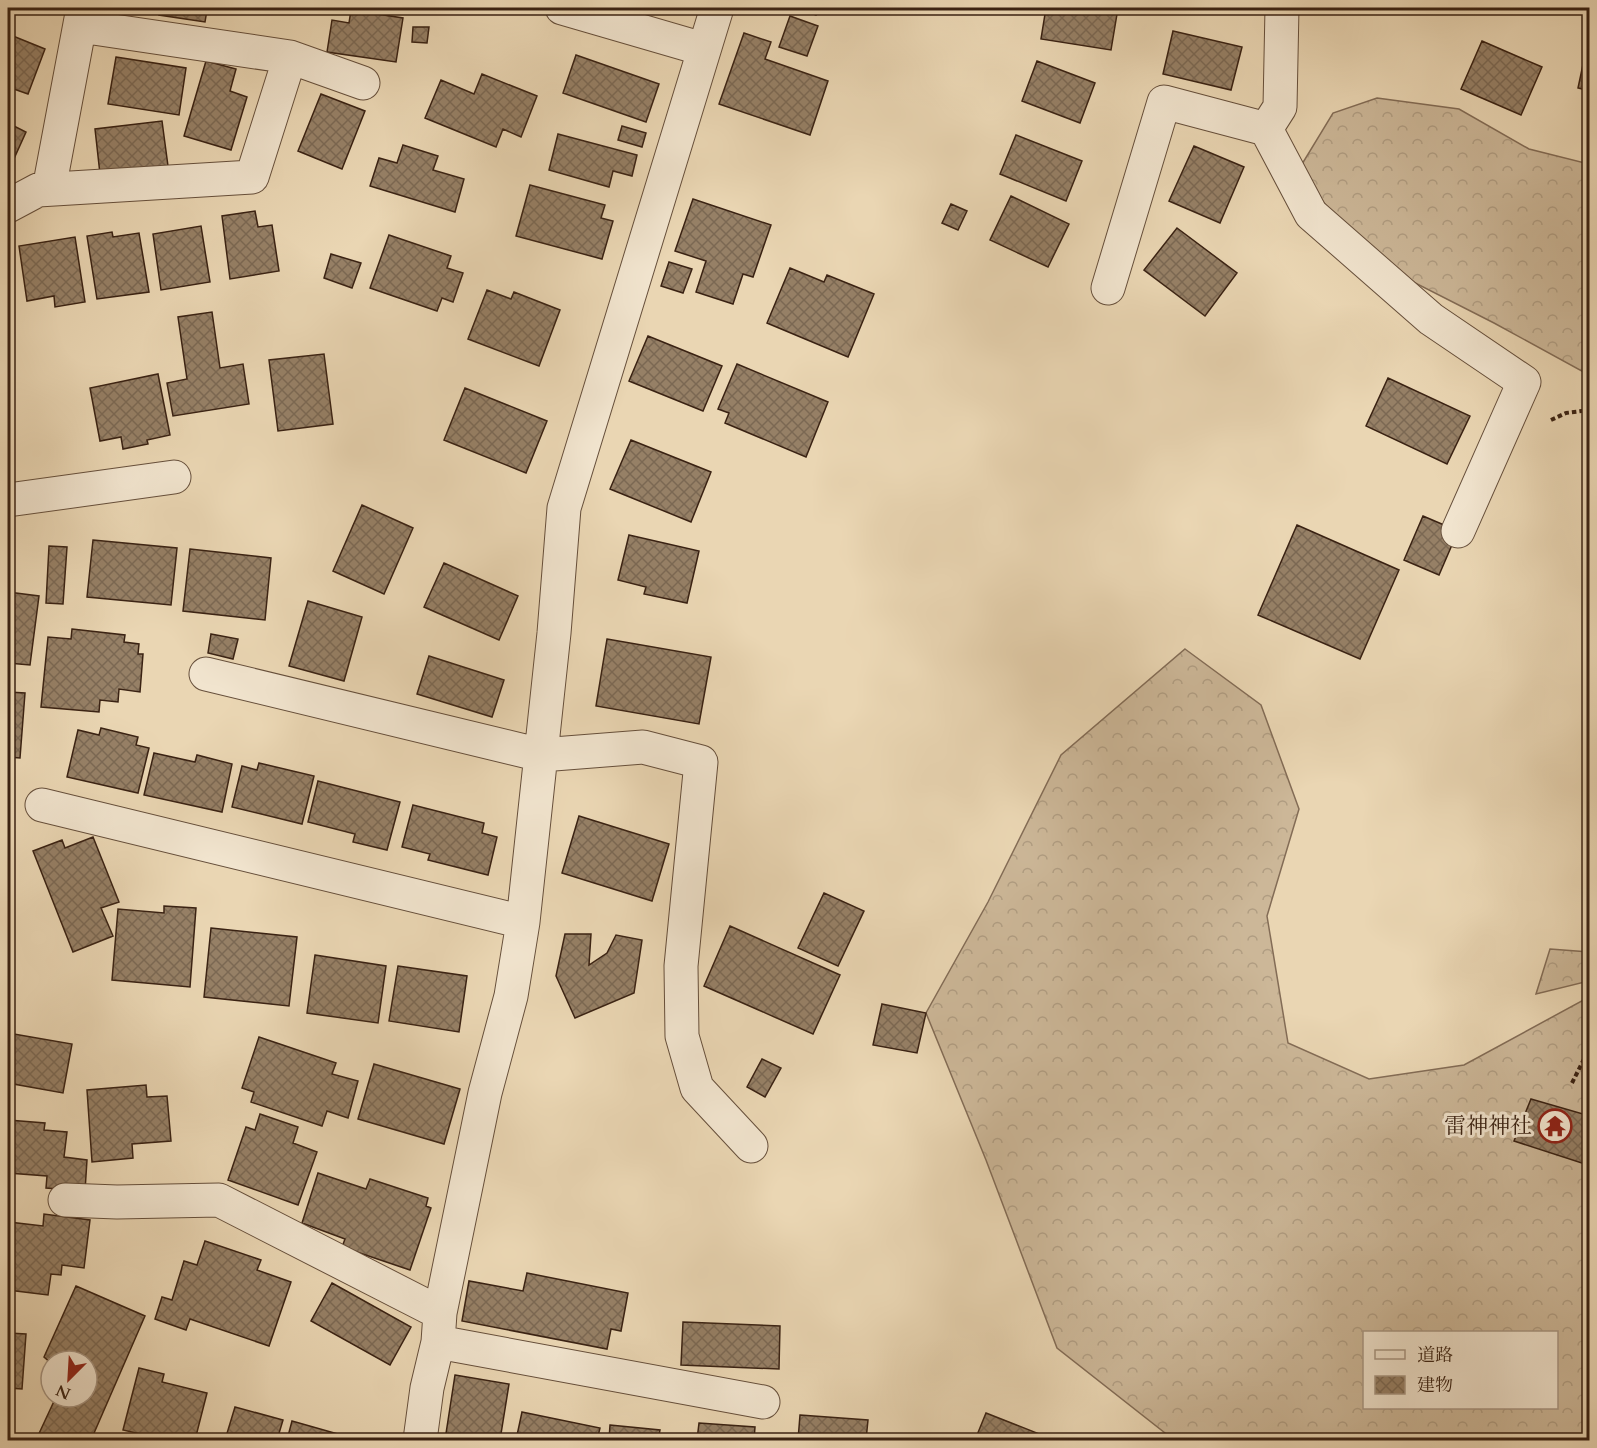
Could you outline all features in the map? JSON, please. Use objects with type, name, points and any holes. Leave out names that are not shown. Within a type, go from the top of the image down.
[{"type":"street","points":[[562,8],[703,49]]},
{"type":"street","points":[[420,1440],[439,1328],[486,1093],[511,996],[523,922],[564,507],[717,8]]},
{"type":"street","points":[[1266,129],[1280,107],[1282,8]]},
{"type":"street","points":[[49,189],[81,17],[290,57],[363,83]]},
{"type":"street","points":[[8,206],[38,190],[252,177],[290,57]]},
{"type":"street","points":[[1108,288],[1164,102],[1266,129],[1311,214],[1431,318],[1524,382],[1458,531]]},
{"type":"street","points":[[8,500],[174,477]]},
{"type":"street","points":[[206,674],[541,755],[643,747],[701,762],[681,966],[681,1036],[697,1088],[751,1146]]},
{"type":"street","points":[[42,805],[523,922]]},
{"type":"street","points":[[65,1200],[117,1202],[219,1200],[439,1328],[763,1402]]},
{"type":"path","points":[[1572,1083],[1590,1047]]},
{"type":"green space","points":[[1377,98],[1459,109],[1529,149],[1589,164],[1589,375],[1494,323],[1364,257],[1299,169],[1333,113]]},
{"type":"green space","points":[[1185,649],[1261,705],[1299,809],[1267,916],[1288,1043],[1369,1079],[1464,1065],[1589,997],[1589,1440],[1174,1440],[1057,1348],[986,1160],[926,1013],[988,902],[1061,755]]},
{"type":"green space","points":[[1550,949],[1589,952],[1589,981],[1536,994]]},
{"type":"building","points":[[160,8],[222,8],[221,12],[207,10],[205,22],[159,15]]},
{"type":"building","points":[[799,8],[820,8],[816,15]]},
{"type":"building","points":[[1046,8],[1118,8],[1111,50],[1041,39]]},
{"type":"building","points":[[351,10],[403,18],[396,62],[327,52],[332,20],[349,23]]},
{"type":"building","points":[[790,16],[818,26],[807,56],[779,47]]},
{"type":"building","points":[[413,27],[429,27],[427,43],[412,42]]},
{"type":"building","points":[[1173,31],[1242,47],[1231,90],[1163,74]]},
{"type":"building","points":[[744,33],[771,42],[765,59],[828,81],[810,135],[719,104]]},
{"type":"building","points":[[8,34],[45,49],[28,94],[8,87]]},
{"type":"building","points":[[1482,41],[1542,67],[1521,115],[1461,89]]},
{"type":"building","points":[[1588,41],[1590,41],[1590,91],[1578,88]]},
{"type":"building","points":[[576,55],[659,84],[646,122],[563,93]]},
{"type":"building","points":[[116,57],[186,68],[179,115],[108,104]]},
{"type":"building","points":[[206,61],[236,69],[230,91],[247,97],[231,150],[184,136]]},
{"type":"building","points":[[1037,61],[1095,83],[1080,123],[1022,101]]},
{"type":"building","points":[[482,74],[537,96],[521,137],[503,129],[496,147],[425,118],[441,80],[474,94]]},
{"type":"building","points":[[321,94],[365,111],[342,169],[298,151]]},
{"type":"building","points":[[162,121],[168,166],[100,174],[95,129]]},
{"type":"building","points":[[8,123],[26,132],[8,172]]},
{"type":"building","points":[[622,126],[646,133],[642,147],[618,140]]},
{"type":"building","points":[[558,134],[637,155],[632,176],[613,171],[609,187],[549,170]]},
{"type":"building","points":[[1016,135],[1082,161],[1066,201],[1000,174]]},
{"type":"building","points":[[403,145],[438,156],[433,170],[464,179],[455,212],[370,186],[379,158],[397,163]]},
{"type":"building","points":[[1194,146],[1244,167],[1220,223],[1169,201]]},
{"type":"building","points":[[530,185],[605,205],[601,218],[613,221],[602,259],[516,236]]},
{"type":"building","points":[[1011,196],[1069,224],[1048,267],[990,240]]},
{"type":"building","points":[[693,199],[771,225],[753,277],[743,274],[733,304],[696,292],[706,261],[675,251]]},
{"type":"building","points":[[951,204],[967,211],[958,230],[942,223]]},
{"type":"building","points":[[255,211],[258,227],[272,225],[279,271],[230,279],[222,216]]},
{"type":"building","points":[[201,226],[210,282],[161,290],[153,234]]},
{"type":"building","points":[[1177,228],[1237,273],[1205,316],[1144,270]]},
{"type":"building","points":[[112,232],[113,237],[139,233],[149,292],[97,299],[87,236]]},
{"type":"building","points":[[389,235],[451,256],[447,268],[463,273],[453,302],[442,298],[437,311],[370,288]]},
{"type":"building","points":[[75,237],[85,302],[55,307],[54,296],[27,301],[19,246]]},
{"type":"building","points":[[331,254],[361,263],[352,288],[324,278]]},
{"type":"building","points":[[669,262],[692,269],[683,293],[661,286]]},
{"type":"building","points":[[790,268],[824,282],[827,275],[874,294],[848,357],[767,323]]},
{"type":"building","points":[[8,276],[14,312],[8,313]]},
{"type":"building","points":[[487,290],[511,299],[514,292],[560,310],[539,366],[468,339]]},
{"type":"building","points":[[212,312],[220,368],[243,364],[249,404],[173,416],[167,383],[187,379],[178,317]]},
{"type":"building","points":[[648,336],[722,366],[703,411],[629,381]]},
{"type":"building","points":[[324,354],[333,424],[278,431],[269,360]]},
{"type":"building","points":[[737,364],[828,402],[806,457],[725,423],[729,413],[718,409]]},
{"type":"building","points":[[158,374],[170,435],[147,440],[148,444],[123,449],[121,437],[100,441],[90,388]]},
{"type":"building","points":[[1388,378],[1470,416],[1447,464],[1366,426]]},
{"type":"building","points":[[465,388],[547,421],[526,473],[444,440]]},
{"type":"building","points":[[631,440],[711,472],[691,522],[610,489]]},
{"type":"building","points":[[362,505],[413,528],[384,594],[333,571]]},
{"type":"building","points":[[1423,516],[1458,531],[1439,575],[1404,560]]},
{"type":"building","points":[[1297,525],[1399,570],[1360,659],[1258,615]]},
{"type":"building","points":[[629,535],[699,551],[687,603],[644,594],[646,587],[618,580]]},
{"type":"building","points":[[93,540],[177,548],[171,605],[87,597]]},
{"type":"building","points":[[49,546],[67,547],[63,604],[46,603]]},
{"type":"building","points":[[190,549],[271,558],[265,620],[183,611]]},
{"type":"building","points":[[444,563],[518,596],[499,640],[424,607]]},
{"type":"building","points":[[8,592],[39,596],[30,665],[8,663]]},
{"type":"building","points":[[308,601],[362,617],[344,681],[289,666]]},
{"type":"building","points":[[72,629],[125,635],[124,642],[139,644],[138,654],[143,654],[140,692],[119,689],[118,702],[100,700],[99,712],[41,707],[48,637],[71,639]]},
{"type":"building","points":[[211,634],[238,639],[233,659],[208,653]]},
{"type":"building","points":[[607,639],[711,657],[699,724],[596,706]]},
{"type":"building","points":[[429,656],[504,680],[492,717],[417,694]]},
{"type":"building","points":[[8,692],[25,693],[20,758],[8,757]]},
{"type":"building","points":[[101,728],[138,737],[136,745],[149,748],[138,793],[67,777],[78,730],[99,735]]},
{"type":"building","points":[[154,753],[195,762],[197,755],[232,764],[222,812],[144,795]]},
{"type":"building","points":[[259,763],[314,776],[302,824],[232,807],[242,766],[257,770]]},
{"type":"building","points":[[318,781],[400,802],[387,850],[353,842],[355,834],[308,822]]},
{"type":"building","points":[[8,792],[12,792],[13,843],[8,843]]},
{"type":"building","points":[[413,805],[484,823],[482,833],[497,837],[488,875],[428,860],[430,854],[402,847]]},
{"type":"building","points":[[579,816],[669,844],[652,901],[562,873]]},
{"type":"building","points":[[93,837],[119,902],[101,908],[113,936],[73,952],[33,851],[62,840],[65,848]]},
{"type":"building","points":[[824,893],[864,911],[838,966],[798,948]]},
{"type":"building","points":[[164,906],[196,908],[190,987],[112,980],[118,909],[164,913]]},
{"type":"building","points":[[8,918],[14,919],[10,966],[8,966]]},
{"type":"building","points":[[730,926],[840,975],[813,1034],[704,986]]},
{"type":"building","points":[[211,928],[297,937],[289,1006],[204,997]]},
{"type":"building","points":[[565,934],[591,934],[589,965],[607,953],[616,935],[642,940],[634,993],[575,1018],[556,976]]},
{"type":"building","points":[[315,955],[386,966],[378,1023],[307,1013]]},
{"type":"building","points":[[398,966],[467,976],[459,1032],[389,1021]]},
{"type":"building","points":[[882,1004],[926,1013],[917,1053],[873,1045]]},
{"type":"building","points":[[8,1033],[72,1044],[63,1093],[8,1083]]},
{"type":"building","points":[[259,1037],[336,1063],[332,1074],[358,1081],[348,1118],[327,1111],[322,1126],[251,1102],[254,1092],[242,1088]]},
{"type":"building","points":[[762,1059],[781,1068],[765,1097],[747,1087]]},
{"type":"building","points":[[374,1064],[460,1089],[444,1144],[358,1119]]},
{"type":"building","points":[[146,1085],[147,1097],[167,1096],[171,1141],[132,1144],[133,1158],[92,1162],[87,1090]]},
{"type":"building","name":"雷神神社","points":[[1531,1099],[1590,1116],[1590,1136],[1585,1164],[1514,1141]]},
{"type":"building","points":[[260,1114],[298,1127],[293,1143],[317,1152],[298,1205],[228,1180],[246,1127],[255,1130]]},
{"type":"building","points":[[8,1120],[45,1123],[44,1130],[67,1132],[64,1157],[87,1160],[85,1191],[46,1188],[47,1176],[8,1173]]},
{"type":"building","points":[[318,1173],[366,1189],[370,1179],[428,1198],[426,1206],[431,1208],[410,1270],[342,1247],[345,1239],[302,1223]]},
{"type":"building","points":[[8,1212],[10,1213],[9,1222],[43,1226],[44,1214],[90,1220],[84,1268],[62,1265],[61,1275],[51,1274],[48,1295],[8,1290]]},
{"type":"building","points":[[205,1241],[261,1260],[257,1270],[291,1282],[269,1346],[190,1319],[186,1330],[155,1319],[162,1297],[172,1300],[184,1261],[197,1265]]},
{"type":"building","points":[[527,1273],[628,1293],[621,1331],[611,1329],[607,1349],[462,1321],[469,1281],[523,1291]]},
{"type":"building","points":[[332,1283],[411,1327],[390,1365],[311,1321]]},
{"type":"building","points":[[76,1286],[145,1316],[91,1440],[36,1440],[50,1409],[99,1409],[99,1349],[48,1349]]},
{"type":"building","points":[[683,1322],[780,1326],[779,1369],[681,1365]]},
{"type":"building","points":[[8,1333],[26,1334],[22,1389],[8,1388]]},
{"type":"building","points":[[139,1368],[164,1374],[162,1382],[207,1393],[195,1440],[166,1440],[123,1430]]},
{"type":"building","points":[[455,1375],[509,1384],[500,1440],[445,1440]]},
{"type":"building","points":[[8,1397],[12,1397],[9,1440],[8,1440]]},
{"type":"building","points":[[235,1407],[283,1420],[277,1440],[225,1440]]},
{"type":"building","points":[[522,1412],[600,1428],[597,1440],[516,1440]]},
{"type":"building","points":[[986,1413],[1047,1437],[1045,1440],[975,1440]]},
{"type":"building","points":[[800,1415],[868,1420],[866,1440],[798,1440]]},
{"type":"building","points":[[292,1421],[338,1434],[337,1440],[287,1440]]},
{"type":"building","points":[[699,1423],[755,1427],[754,1440],[697,1440]]},
{"type":"building","points":[[610,1425],[660,1430],[658,1440],[609,1440]]},
{"type":"building","points":[[346,1434],[369,1440],[344,1440]]},
{"type":"place","name":"雷神神社","points":[[1555,1126]]}]
